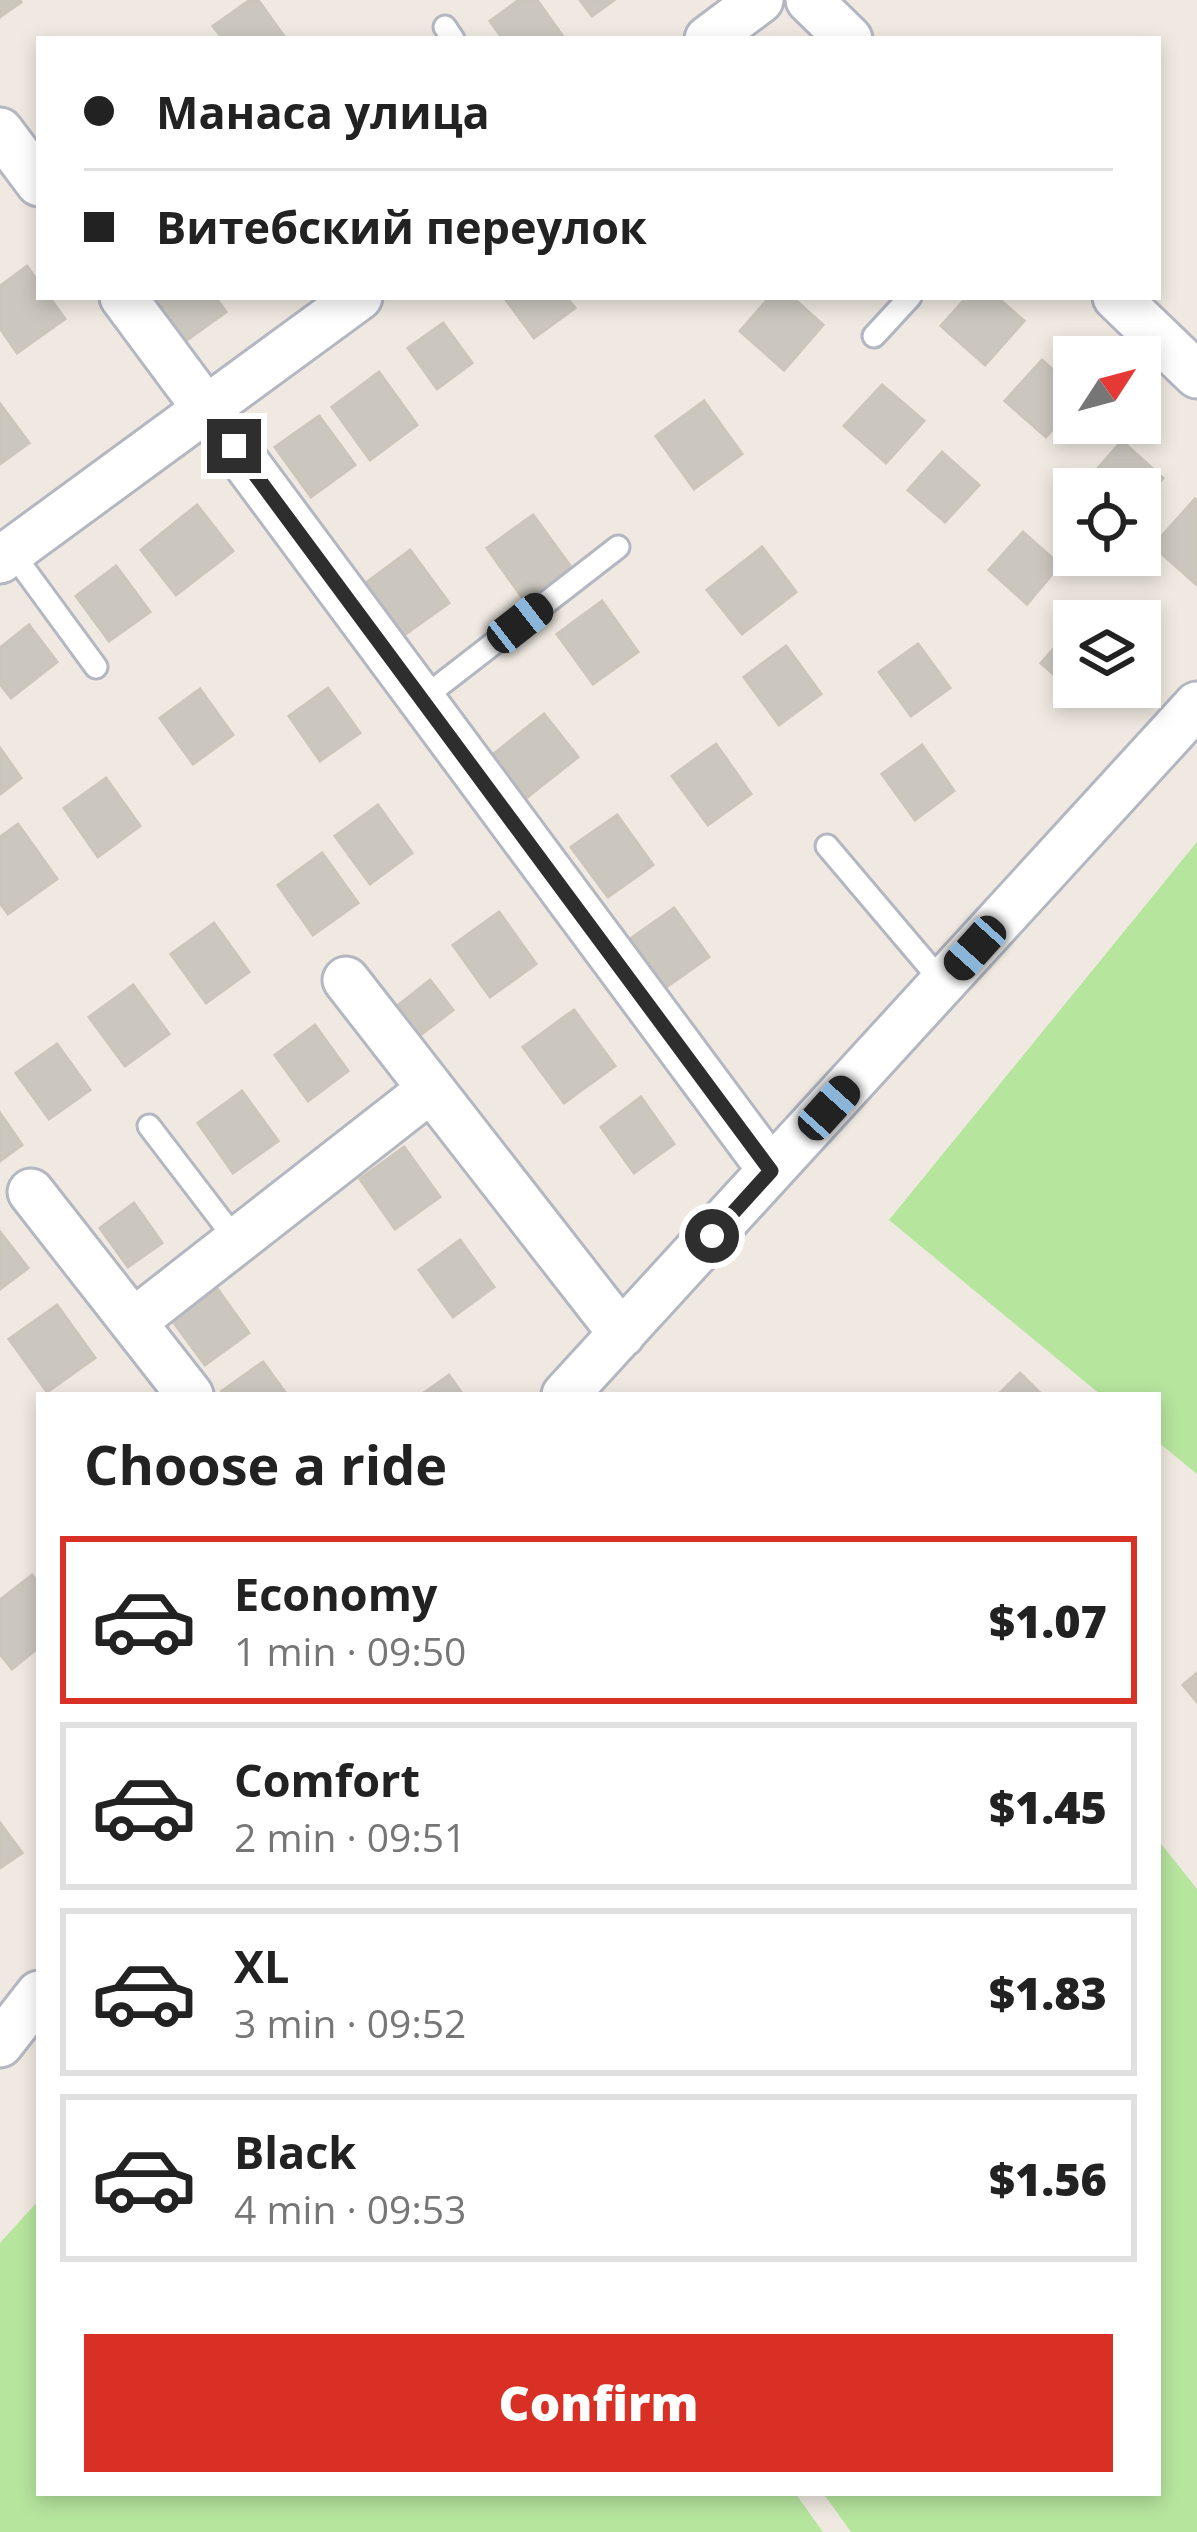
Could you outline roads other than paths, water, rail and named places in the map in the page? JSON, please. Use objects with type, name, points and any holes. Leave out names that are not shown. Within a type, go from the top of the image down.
[{"type":"street","points":[[711,36],[760,0]]},
{"type":"street","points":[[808,0],[846,36]]},
{"type":"street","points":[[0,131],[36,179]]},
{"type":"street","points":[[125,300],[771,1171]]},
{"type":"street","points":[[4,549],[207,410],[355,300]]},
{"type":"street","points":[[1119,300],[1197,375]]},
{"type":"street","points":[[568,1392],[1197,705]]},
{"type":"street","points":[[346,980],[622,1334]]},
{"type":"street","points":[[133,1322],[431,1089]]},
{"type":"street","points":[[31,1192],[188,1392]]},
{"type":"street","points":[[1,2038],[36,1997]]},
{"type":"lane","points":[[874,336],[907,300]]},
{"type":"lane","points":[[422,699],[618,547]]},
{"type":"lane","points":[[4,549],[96,668]]},
{"type":"lane","points":[[827,846],[943,983]]},
{"type":"lane","points":[[149,1126],[237,1241]]}]
